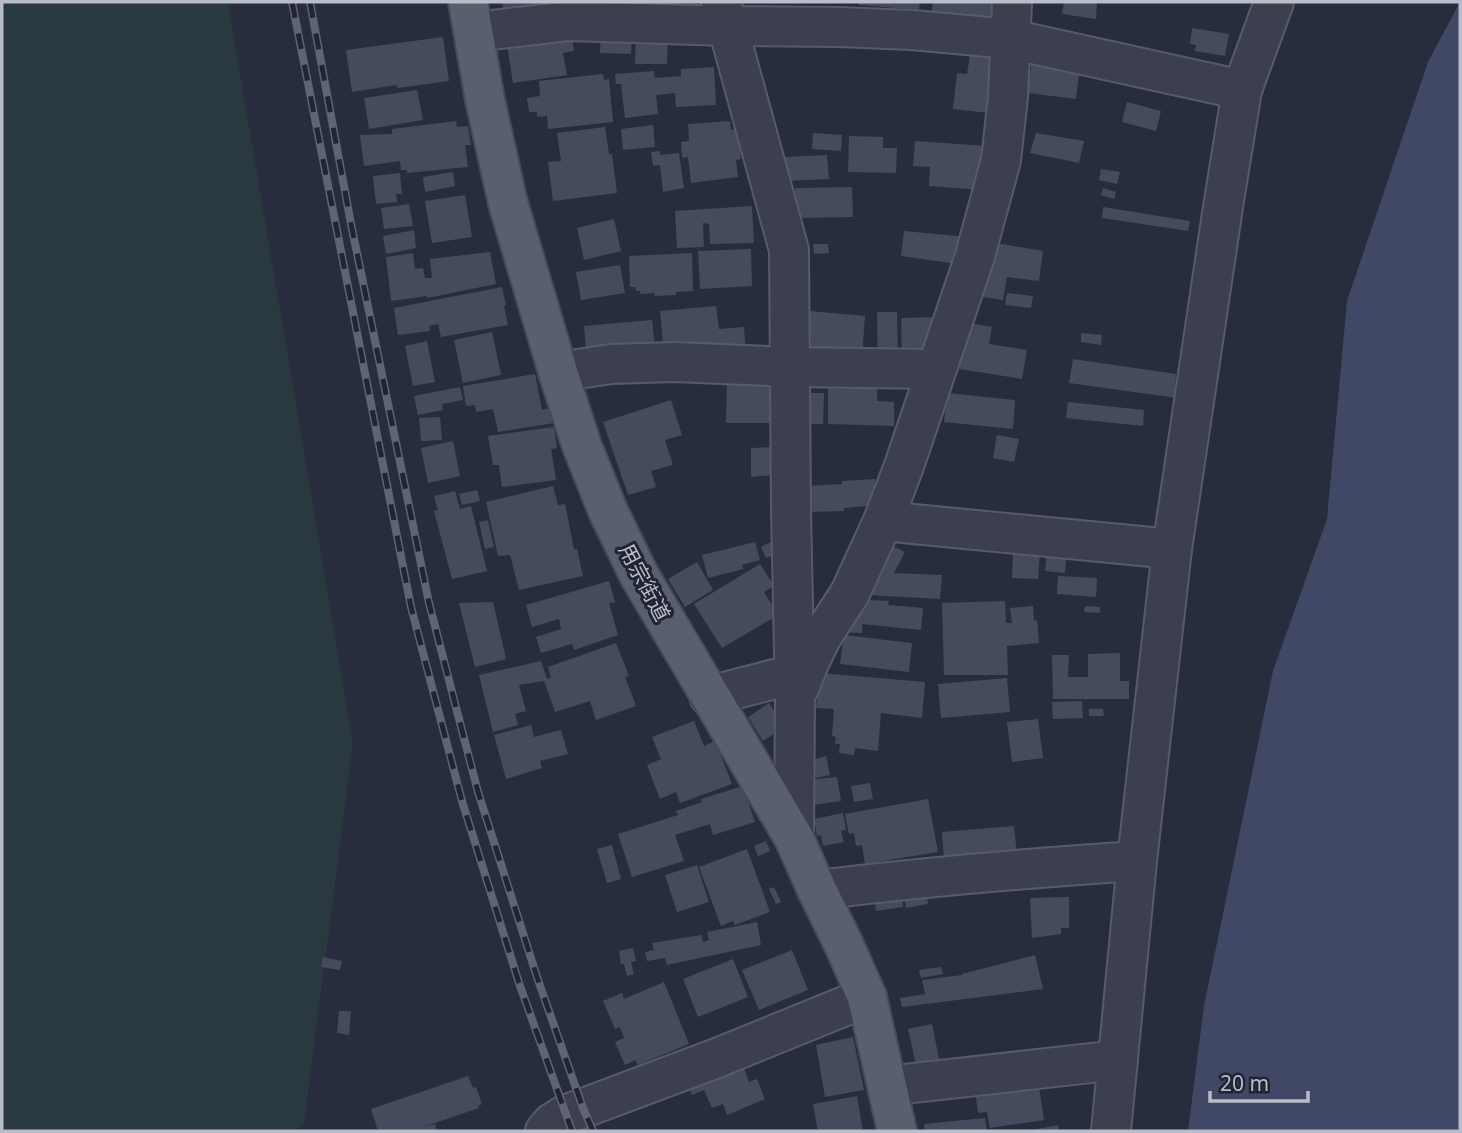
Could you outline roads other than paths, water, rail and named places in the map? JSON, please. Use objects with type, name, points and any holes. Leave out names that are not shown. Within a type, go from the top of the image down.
[{"type":"main road","name":"用宗街道","points":[[471,17],[485,100],[508,203],[582,446],[608,511],[639,575],[794,838],[844,945],[867,997],[897,1131]]},
{"type":"street","points":[[795,687],[821,638],[850,593],[883,521],[975,256],[1001,160],[1012,2]]},
{"type":"street","points":[[1111,1131],[1137,860],[1172,549],[1242,90],[1274,2]]},
{"type":"street","points":[[725,14],[789,250],[795,687],[794,838]]},
{"type":"street","points":[[471,17],[569,21],[725,14],[1010,39],[1242,90]]},
{"type":"street","points":[[558,372],[611,364],[674,362],[936,369]]},
{"type":"street","points":[[883,521],[1172,549]]},
{"type":"street","points":[[709,696],[795,687]]},
{"type":"street","points":[[817,890],[1010,869],[1137,860]]},
{"type":"street","points":[[545,1131],[565,1115],[717,1058],[867,997]]},
{"type":"street","points":[[887,1086],[1118,1060]]},
{"type":"water","points":[[1460,2],[1460,1131],[1188,1131],[1204,1006],[1273,671],[1327,519],[1347,301],[1428,62]]},
{"type":"railway","points":[[292,2],[411,607],[462,801],[519,983],[572,1131]]},
{"type":"railway","points":[[310,2],[351,224],[429,603],[478,792],[537,977],[593,1131]]}]
